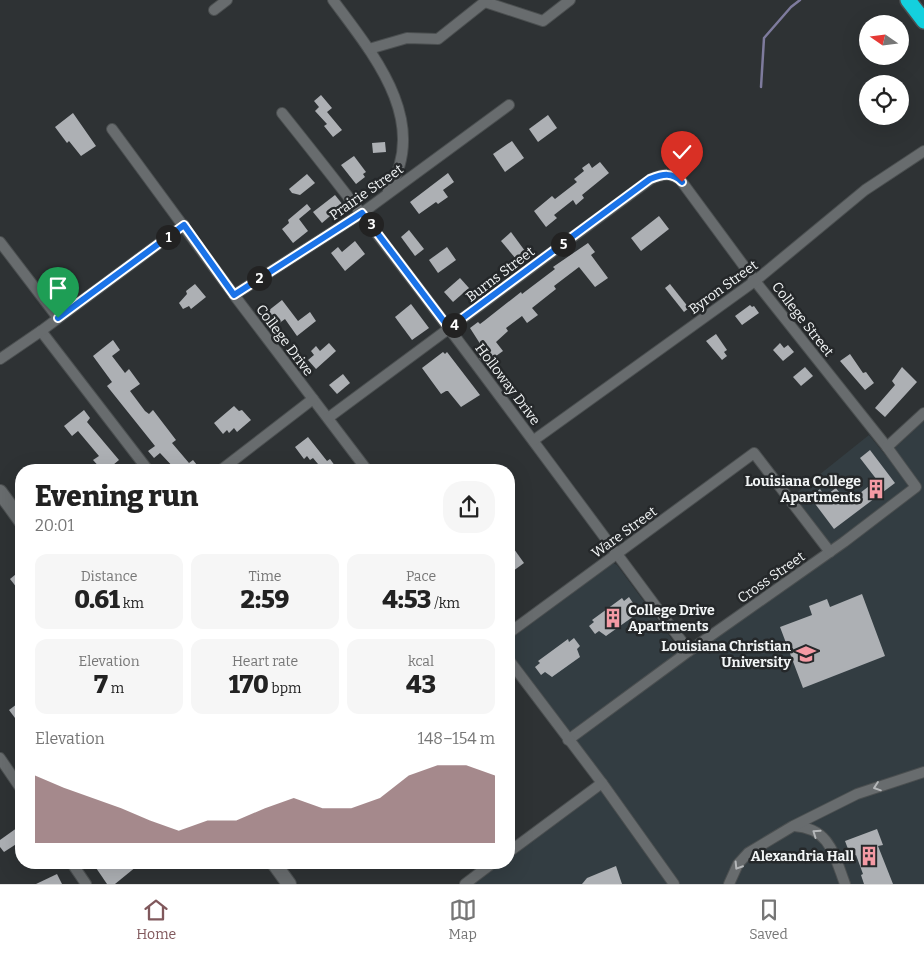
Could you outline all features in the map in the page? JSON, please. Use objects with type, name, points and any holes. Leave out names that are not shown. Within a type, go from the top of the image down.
[{"type":"highway","points":[[908,0],[924,21]]},
{"type":"main road","points":[[0,492],[15,513]]},
{"type":"main road","points":[[278,869],[289,884]]},
{"type":"street","points":[[214,10],[227,0]]},
{"type":"street","points":[[333,0],[369,49],[383,71],[393,92],[404,136],[401,166],[385,196]]},
{"type":"street","points":[[369,49],[407,38],[438,39],[486,1],[543,21],[570,0]]},
{"type":"street","name":"Prairie Street","points":[[234,295],[362,213],[509,105]]},
{"type":"street","name":"Holloway Drive","points":[[282,113],[362,213],[534,440],[689,651]]},
{"type":"street","name":"College Drive","points":[[112,129],[234,295],[362,464]]},
{"type":"street","name":"Byron Street","points":[[534,440],[755,281],[865,190],[924,151]]},
{"type":"street","name":"College Street","points":[[666,174],[672,175],[682,182],[755,281],[887,447],[916,487]]},
{"type":"street","name":"Burns Street","points":[[328,418],[650,179],[666,174]]},
{"type":"street","points":[[0,359],[41,331],[184,225]]},
{"type":"street","points":[[0,242],[58,318]]},
{"type":"street","points":[[41,331],[143,464]]},
{"type":"street","points":[[229,464],[313,399]]},
{"type":"street","points":[[887,447],[924,413]]},
{"type":"street","name":"Ware Street","points":[[515,629],[754,452],[830,552]]},
{"type":"street","name":"Cross Street","points":[[568,740],[689,651],[830,552],[916,487]]},
{"type":"street","points":[[515,668],[602,783],[674,884]]},
{"type":"street","points":[[0,758],[15,780]]},
{"type":"street","points":[[729,884],[738,864],[748,853],[793,826],[857,794],[924,772]]},
{"type":"street","points":[[515,848],[602,783]]},
{"type":"street","points":[[793,826],[806,827],[818,832],[834,854],[845,884]]},
{"type":"street","points":[[76,869],[86,884]]},
{"type":"street","points":[[465,884],[485,869]]},
{"type":"shaded area","name":"Louisiana Christian University","points":[[924,421],[924,884],[462,884],[484,869],[515,869],[515,848],[607,784],[515,660],[515,636],[613,563],[617,565],[685,657],[834,550],[794,495],[869,435],[886,456]]},
{"type":"building","points":[[321,95],[332,108],[327,112],[342,130],[333,137],[324,126],[327,124],[315,111],[319,107],[314,101]]},
{"type":"building","points":[[73,113],[96,146],[81,156],[69,141],[67,143],[55,127]]},
{"type":"building","points":[[548,115],[557,128],[538,142],[529,129]]},
{"type":"building","points":[[512,141],[524,158],[505,172],[493,154]]},
{"type":"building","points":[[385,142],[386,152],[373,153],[372,143]]},
{"type":"building","points":[[354,156],[366,172],[363,174],[365,177],[356,184],[341,165]]},
{"type":"building","points":[[600,162],[609,173],[582,195],[584,198],[576,205],[573,200],[554,215],[557,218],[546,227],[534,211],[552,196],[555,199],[577,182],[574,179],[584,171],[582,168],[589,163],[592,168]]},
{"type":"building","points":[[448,173],[454,182],[443,190],[448,197],[438,204],[436,202],[419,214],[410,202]]},
{"type":"building","points":[[307,174],[315,183],[300,195],[292,193],[289,189]]},
{"type":"building","points":[[335,195],[343,205],[322,223],[313,212]]},
{"type":"building","points":[[307,204],[311,209],[299,219],[308,231],[293,243],[282,229],[289,223],[288,220]]},
{"type":"building","points":[[659,216],[669,229],[641,251],[631,238]]},
{"type":"building","points":[[409,230],[424,249],[415,256],[401,237]]},
{"type":"building","points":[[511,232],[525,251],[516,259],[501,241]]},
{"type":"building","points":[[355,241],[365,254],[345,271],[331,253],[338,247],[342,252]]},
{"type":"building","points":[[588,243],[595,252],[591,255],[608,278],[595,287],[579,267],[554,286],[556,289],[532,308],[538,315],[527,323],[522,316],[506,328],[508,331],[496,342],[503,351],[485,364],[479,358],[486,353],[470,328],[478,322],[480,324],[521,292],[522,294],[555,269],[553,267]]},
{"type":"building","points":[[447,247],[456,260],[438,273],[429,260]]},
{"type":"building","points":[[460,278],[469,288],[453,302],[444,292]]},
{"type":"building","points":[[195,284],[206,297],[191,309],[189,306],[183,309],[179,303],[187,294],[186,291]]},
{"type":"building","points":[[670,284],[689,308],[684,312],[665,288]]},
{"type":"building","points":[[282,300],[298,321],[310,312],[316,321],[297,336],[285,319],[278,324],[268,311]]},
{"type":"building","points":[[411,304],[429,328],[412,340],[395,317]]},
{"type":"building","points":[[750,305],[754,306],[759,313],[742,325],[735,316]]},
{"type":"building","points":[[716,334],[727,350],[724,352],[727,356],[722,360],[706,341]]},
{"type":"building","points":[[113,340],[120,350],[112,356],[125,373],[129,369],[140,384],[130,391],[145,411],[149,414],[153,410],[176,440],[172,443],[189,463],[193,460],[196,464],[170,464],[160,453],[154,458],[148,451],[155,446],[107,386],[112,382],[93,356]]},
{"type":"building","points":[[329,343],[336,351],[316,369],[308,360],[314,355],[311,351],[316,346],[320,351]]},
{"type":"building","points":[[780,343],[784,348],[788,345],[794,352],[783,361],[773,350]]},
{"type":"building","points":[[443,352],[445,354],[447,352],[480,395],[461,407],[448,391],[441,394],[422,368]]},
{"type":"building","points":[[850,354],[863,373],[866,372],[874,383],[865,390],[840,361]]},
{"type":"building","points":[[805,367],[813,376],[801,386],[793,377]]},
{"type":"building","points":[[902,367],[917,382],[885,417],[875,408],[895,385],[892,381]]},
{"type":"building","points":[[343,374],[350,383],[337,394],[329,385]]},
{"type":"building","points":[[234,406],[239,411],[242,410],[251,420],[237,432],[234,428],[229,433],[227,430],[223,434],[214,423]]},
{"type":"building","points":[[84,410],[90,418],[87,422],[119,460],[114,464],[97,464],[93,460],[99,456],[78,431],[72,436],[64,426]]},
{"type":"building","points":[[308,437],[327,461],[330,459],[334,464],[318,464],[313,458],[310,460],[307,456],[304,459],[295,447]]},
{"type":"building","name":"Louisiana College Apartments","points":[[870,450],[895,483],[834,529],[810,497],[820,489],[825,496],[836,488],[847,503],[877,480],[860,458]]},
{"type":"building","points":[[515,550],[524,563],[515,570]]},
{"type":"building","points":[[15,575],[15,585],[10,579]]},
{"type":"building","points":[[862,594],[885,656],[803,688],[780,627],[812,615],[809,606],[827,599],[830,607]]},
{"type":"building","name":"College Drive Apartments","points":[[629,597],[635,606],[631,608],[634,616],[606,636],[599,631],[595,634],[589,626],[594,622],[592,620],[622,598],[624,601]]},
{"type":"building","points":[[574,638],[580,646],[577,649],[580,657],[552,677],[545,672],[541,675],[535,667],[540,663],[538,661],[568,639],[569,642]]},
{"type":"building","points":[[15,706],[15,718],[9,710]]},
{"type":"building","points":[[15,829],[15,845],[4,852],[0,847],[0,840]]},
{"type":"building","name":"Alexandria Hall","points":[[877,829],[883,845],[878,846],[893,884],[864,884],[861,875],[863,874],[856,855],[851,857],[845,841]]},
{"type":"building","points":[[616,866],[622,884],[582,884],[587,878]]},
{"type":"building","points":[[97,869],[133,869],[115,884],[107,884]]},
{"type":"building","points":[[57,874],[62,884],[36,884]]},
{"type":"waterway","points":[[761,87],[764,38],[791,7],[800,0]]},
{"type":"place","name":"Louisiana College Apartments","points":[[876,489]]},
{"type":"place","name":"College Drive Apartments","points":[[613,618]]},
{"type":"place","name":"Louisiana Christian University","points":[[806,654]]},
{"type":"place","name":"Alexandria Hall","points":[[869,856]]},
{"type":"route","points":[[58,318],[184,225],[234,295],[362,213],[449,328],[650,179],[666,174],[672,175],[682,182]]}]
